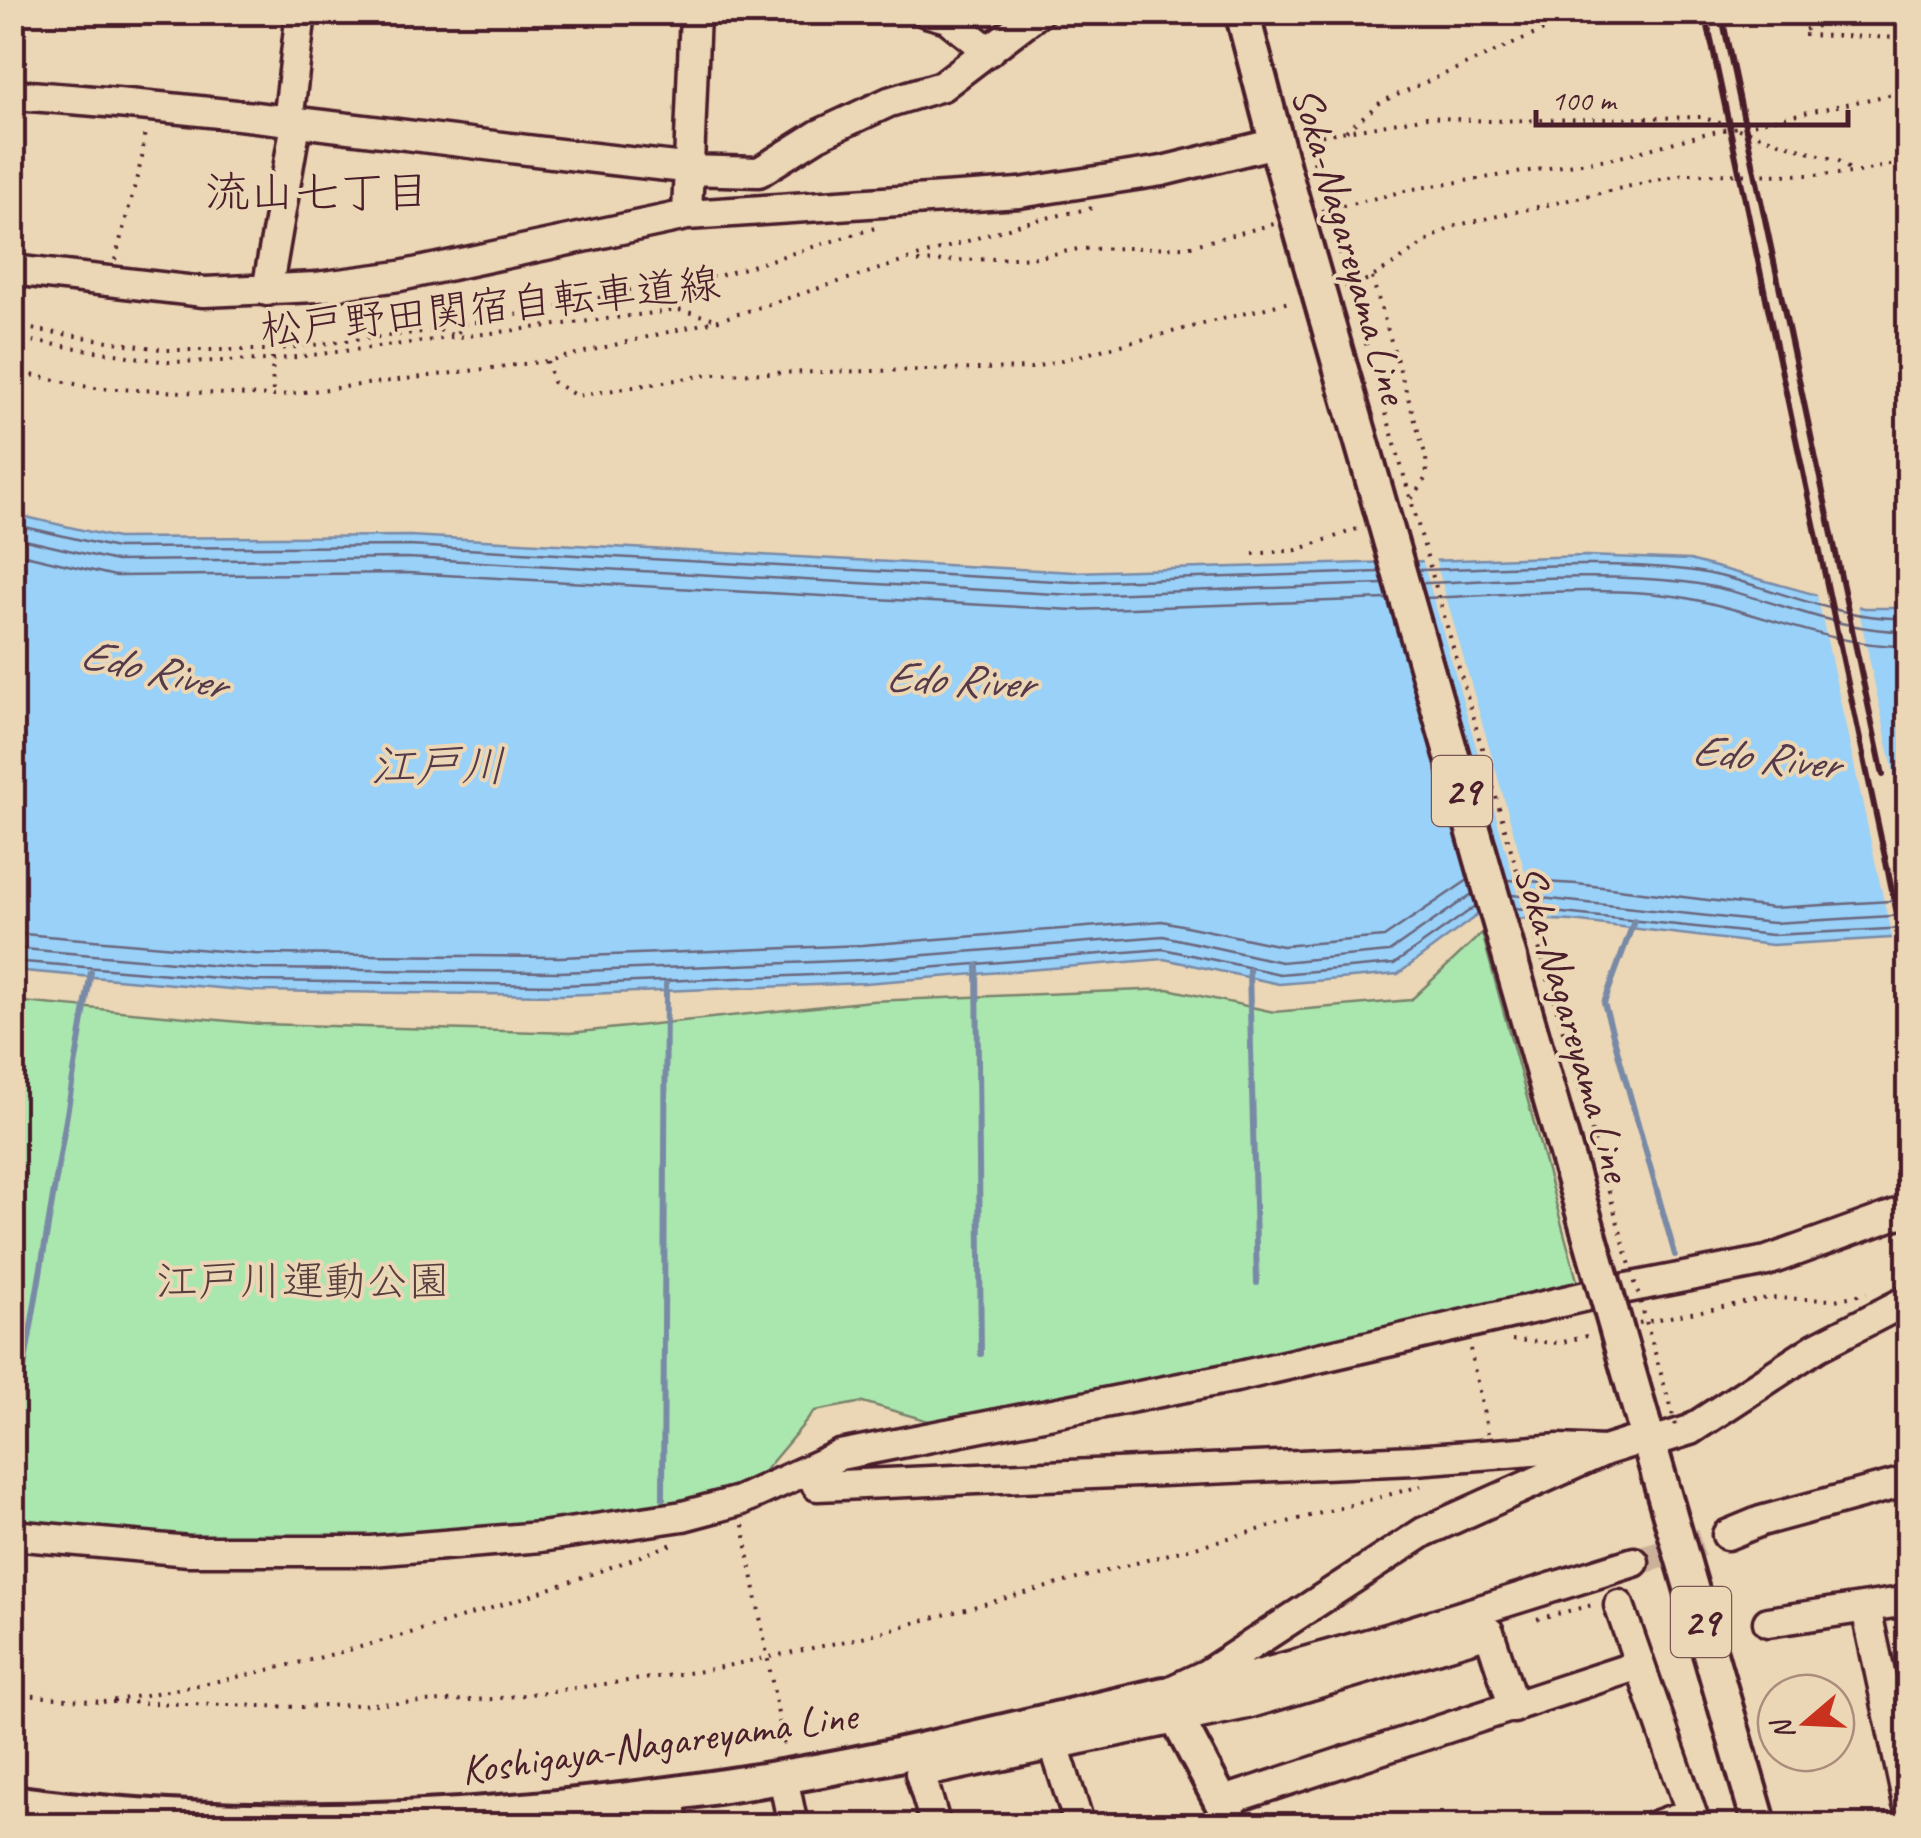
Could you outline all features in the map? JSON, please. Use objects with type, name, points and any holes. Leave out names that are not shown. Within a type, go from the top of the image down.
[{"type":"main road","name":"Soka-Nagareyama Line","points":[[1242,12],[1290,153],[1654,1433],[1760,1826]]},
{"type":"main road","name":"Koshigaya-Nagareyama Line","points":[[12,1802],[159,1821],[329,1823],[672,1809],[786,1777],[1169,1704]]},
{"type":"main road","points":[[1169,1704],[1227,1814]]},
{"type":"street","points":[[273,297],[301,12]]},
{"type":"street","points":[[687,216],[695,12]]},
{"type":"street","points":[[12,94],[148,103],[686,169],[759,172],[818,135],[889,102],[942,86],[1039,12]]},
{"type":"street","points":[[939,14],[989,51]]},
{"type":"street","points":[[12,270],[273,297],[400,276],[687,216],[1019,193],[1290,153]]},
{"type":"street","points":[[12,1534],[205,1552],[371,1551],[602,1530],[684,1516],[739,1500],[877,1446],[1236,1377],[1590,1295],[1767,1260],[1908,1210]]},
{"type":"street","points":[[1169,1704],[1206,1674],[1424,1532],[1604,1451],[1727,1408],[1817,1347],[1908,1300]]},
{"type":"street","points":[[810,1470],[818,1486],[1415,1460],[1559,1449],[1604,1451]]},
{"type":"street","points":[[1727,1535],[1761,1521],[1908,1481]]},
{"type":"street","points":[[936,1826],[920,1773],[1054,1746],[1169,1704],[1634,1562]]},
{"type":"street","points":[[1768,1622],[1908,1601]]},
{"type":"street","points":[[1618,1605],[1694,1819],[1655,1826]]},
{"type":"street","points":[[1866,1608],[1908,1804]]},
{"type":"street","points":[[1169,1704],[1247,1704],[1437,1644],[1489,1632],[1514,1708]]},
{"type":"street","points":[[1227,1814],[1639,1665]]},
{"type":"street","points":[[1054,1746],[1080,1826]]},
{"type":"street","points":[[786,1777],[793,1826]]},
{"type":"path","points":[[1346,131],[1381,102],[1586,12]]},
{"type":"path","points":[[1868,12],[1811,27],[1802,35],[1908,38]]},
{"type":"path","points":[[1321,211],[1413,189],[1620,157],[1732,128],[1908,92]]},
{"type":"path","points":[[109,283],[142,158],[148,103]]},
{"type":"path","points":[[1654,1433],[1290,153],[1346,131],[1427,117],[1701,117],[1838,161],[1854,173]]},
{"type":"path","points":[[1328,292],[1366,282],[1425,239],[1458,224],[1684,174],[1854,173],[1908,161]]},
{"type":"path","points":[[913,261],[1024,223],[1100,205]]},
{"type":"path","name":"松戸野田関宿自転車道線","points":[[12,338],[166,362],[271,360],[455,336],[624,320],[679,310],[718,320],[913,261],[964,262],[1078,249],[1187,247],[1282,222]]},
{"type":"path","points":[[12,326],[166,350],[270,350],[439,330],[455,336],[464,324],[571,305],[668,280],[715,277],[879,227]]},
{"type":"path","points":[[273,297],[269,319],[273,396]]},
{"type":"path","points":[[547,361],[553,382],[577,396],[713,374],[1030,368],[1309,297]]},
{"type":"path","points":[[12,371],[94,388],[273,396],[547,361],[718,320]]},
{"type":"path","points":[[1470,1347],[1487,1428]]},
{"type":"path","points":[[12,1694],[214,1707],[493,1699],[702,1671],[889,1630],[1422,1486]]},
{"type":"path","points":[[742,1519],[769,1657],[786,1777]]},
{"type":"path","points":[[1489,1632],[1616,1599],[1618,1605]]},
{"type":"green space","name":"江戸川運動公園","points":[[1482,933],[1578,1284],[1241,1363],[932,1422],[863,1402],[815,1411],[761,1475],[722,1493],[547,1524],[340,1538],[134,1536],[13,1521],[13,1001],[261,1024],[570,1033],[871,1001],[1168,989],[1274,1012],[1411,1000]]},
{"type":"water","name":"江戸川","points":[[13,514],[117,538],[409,536],[1074,572],[1586,556],[1690,560],[1864,608],[1908,608],[1908,937],[1772,945],[1572,921],[1476,916],[1398,974],[1279,984],[1164,959],[865,983],[561,995],[253,991],[13,970]]},
{"type":"pier","points":[[1421,555],[1434,555],[1540,924],[1527,924]]},
{"type":"pier","points":[[1816,590],[1857,601],[1908,840],[1908,942],[1893,943]]},
{"type":"waterway","points":[[1634,921],[1604,1003],[1675,1255]]},
{"type":"waterway","points":[[977,966],[981,1354]]},
{"type":"waterway","points":[[1249,970],[1257,1283]]},
{"type":"waterway","points":[[12,1439],[91,972]]},
{"type":"waterway","points":[[663,1498],[666,984]]},
{"type":"waterway","points":[[12,1442],[12,1459]]},
{"type":"tunnel","points":[[1634,1562],[1727,1535]]},
{"type":"railway","points":[[1705,12],[1908,965]]},
{"type":"railway","points":[[1721,12],[1883,775]]},
{"type":"district","name":"流山七丁目","points":[[317,192]]},
{"type":"water label","name":"Edo River","points":[[153,669]]},
{"type":"water label","name":"Edo River","points":[[959,680]]},
{"type":"water label","name":"Edo River","points":[[1765,757]]}]
